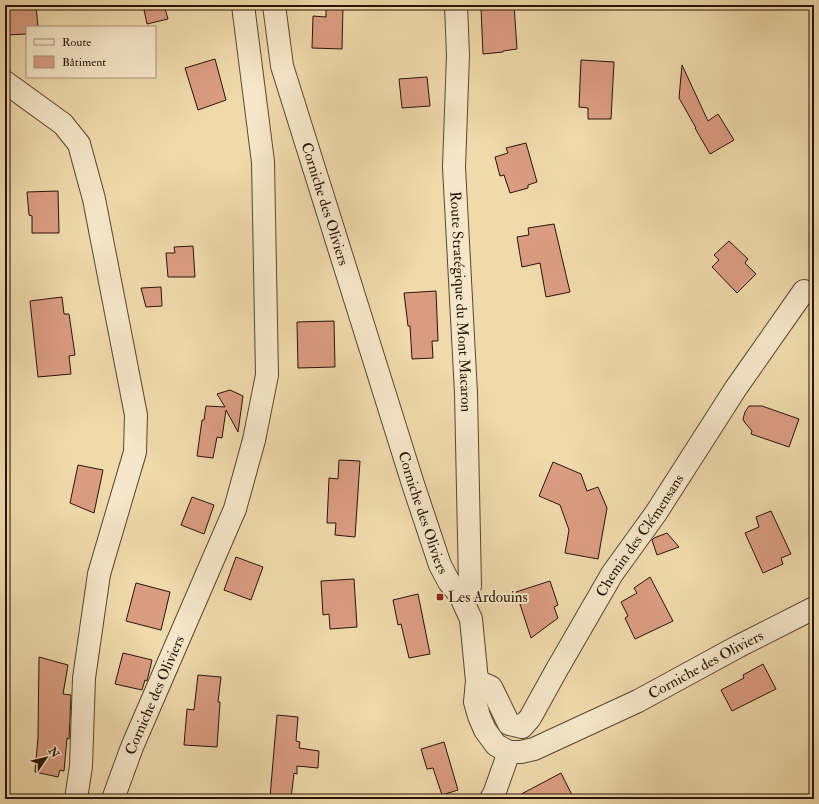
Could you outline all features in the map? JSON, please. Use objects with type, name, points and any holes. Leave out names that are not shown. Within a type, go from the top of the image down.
[{"type":"street","name":"Corniche des Oliviers","points":[[113,799],[132,747],[235,509],[254,440],[267,375],[263,162],[243,5]]},
{"type":"street","name":"Corniche des Oliviers","points":[[274,5],[282,66],[410,477],[440,565],[449,582],[460,595],[471,619],[477,681],[475,702],[485,730],[496,745],[509,752],[521,752],[534,749],[638,701],[739,646],[814,608]]},
{"type":"street","name":"Route Stratégique du Mont Macaron","points":[[456,5],[458,55],[454,167],[466,393],[470,586],[460,595]]},
{"type":"street","points":[[5,82],[63,124],[79,144],[94,199],[136,415],[135,452],[99,574],[84,678],[81,766],[76,799]]},
{"type":"street","name":"Chemin des Clémensans","points":[[477,681],[491,687],[509,724],[522,727],[530,718],[612,574],[656,513],[736,388],[804,291]]},
{"type":"street","points":[[491,799],[509,752]]},
{"type":"building","points":[[5,5],[36,5],[38,26],[26,26],[26,34],[5,35]]},
{"type":"building","points":[[143,5],[164,5],[168,19],[147,24]]},
{"type":"building","points":[[326,5],[343,5],[342,49],[312,48],[313,16],[326,17]]},
{"type":"building","points":[[514,5],[517,49],[483,54],[481,8]]},
{"type":"building","points":[[215,59],[226,100],[198,110],[185,68]]},
{"type":"building","points":[[581,60],[614,62],[611,119],[588,119],[588,108],[579,107]]},
{"type":"building","points":[[682,65],[708,121],[718,114],[734,140],[710,154],[679,98]]},
{"type":"building","points":[[427,77],[430,106],[402,108],[399,79]]},
{"type":"building","points":[[526,143],[537,182],[528,185],[528,188],[510,193],[504,175],[500,176],[495,157],[508,153],[506,148]]},
{"type":"building","points":[[58,191],[59,233],[32,233],[32,216],[29,215],[27,192]]},
{"type":"building","points":[[554,224],[570,292],[546,297],[540,263],[522,267],[517,237],[529,235],[528,228]]},
{"type":"building","points":[[729,241],[748,259],[745,263],[756,274],[737,293],[712,267],[719,260],[714,255]]},
{"type":"building","points":[[193,246],[195,277],[168,277],[166,253],[175,253],[174,247]]},
{"type":"building","points":[[161,287],[162,306],[146,307],[141,288]]},
{"type":"building","points":[[436,291],[438,341],[432,341],[433,358],[412,359],[410,326],[408,326],[404,293]]},
{"type":"building","points":[[62,297],[64,314],[69,314],[75,355],[69,356],[71,374],[38,377],[30,301]]},
{"type":"building","points":[[334,321],[335,367],[298,368],[297,322]]},
{"type":"building","points":[[230,390],[243,396],[238,432],[226,410],[222,438],[217,437],[213,458],[197,456],[202,420],[204,420],[206,406],[225,407],[217,394]]},
{"type":"building","points":[[749,406],[762,406],[799,419],[789,447],[751,434],[752,431],[743,419]]},
{"type":"building","points":[[339,460],[360,461],[355,537],[335,535],[336,523],[327,523],[329,478],[338,479]]},
{"type":"building","points":[[553,462],[581,474],[587,491],[598,487],[607,508],[598,559],[565,553],[569,530],[560,505],[539,496]]},
{"type":"building","points":[[78,465],[103,470],[94,513],[70,503]]},
{"type":"building","points":[[192,497],[214,505],[204,534],[181,525]]},
{"type":"building","points":[[771,511],[791,554],[781,558],[783,564],[763,573],[745,533],[759,527],[756,517]]},
{"type":"building","points":[[667,533],[679,547],[657,555],[652,540]]},
{"type":"building","points":[[236,557],[263,567],[251,600],[224,590]]},
{"type":"building","points":[[650,577],[673,621],[635,639],[625,618],[628,616],[621,602],[637,593],[634,588]]},
{"type":"building","points":[[354,579],[357,627],[330,629],[329,614],[323,615],[321,581]]},
{"type":"building","points":[[550,581],[558,605],[554,607],[558,618],[531,638],[516,592]]},
{"type":"building","points":[[136,583],[170,592],[161,630],[126,621]]},
{"type":"building","points":[[418,594],[430,654],[409,658],[401,624],[398,625],[393,600]]},
{"type":"building","points":[[123,653],[152,660],[147,681],[145,680],[142,690],[115,684]]},
{"type":"building","points":[[39,657],[68,665],[63,694],[71,695],[69,739],[67,738],[64,771],[60,770],[58,777],[35,772],[38,737]]},
{"type":"building","points":[[763,664],[776,689],[732,711],[721,690],[744,678],[743,675]]},
{"type":"building","points":[[198,675],[221,677],[218,702],[220,702],[217,747],[184,745],[187,709],[194,710]]},
{"type":"building","points":[[277,715],[298,717],[296,741],[300,742],[299,748],[319,751],[318,768],[297,766],[297,774],[294,773],[291,799],[270,797]]},
{"type":"building","points":[[444,742],[458,790],[442,795],[433,768],[427,769],[421,749]]},
{"type":"building","points":[[561,773],[574,799],[512,799]]},
{"type":"place","name":"Les Ardouins","points":[[440,597]]}]
